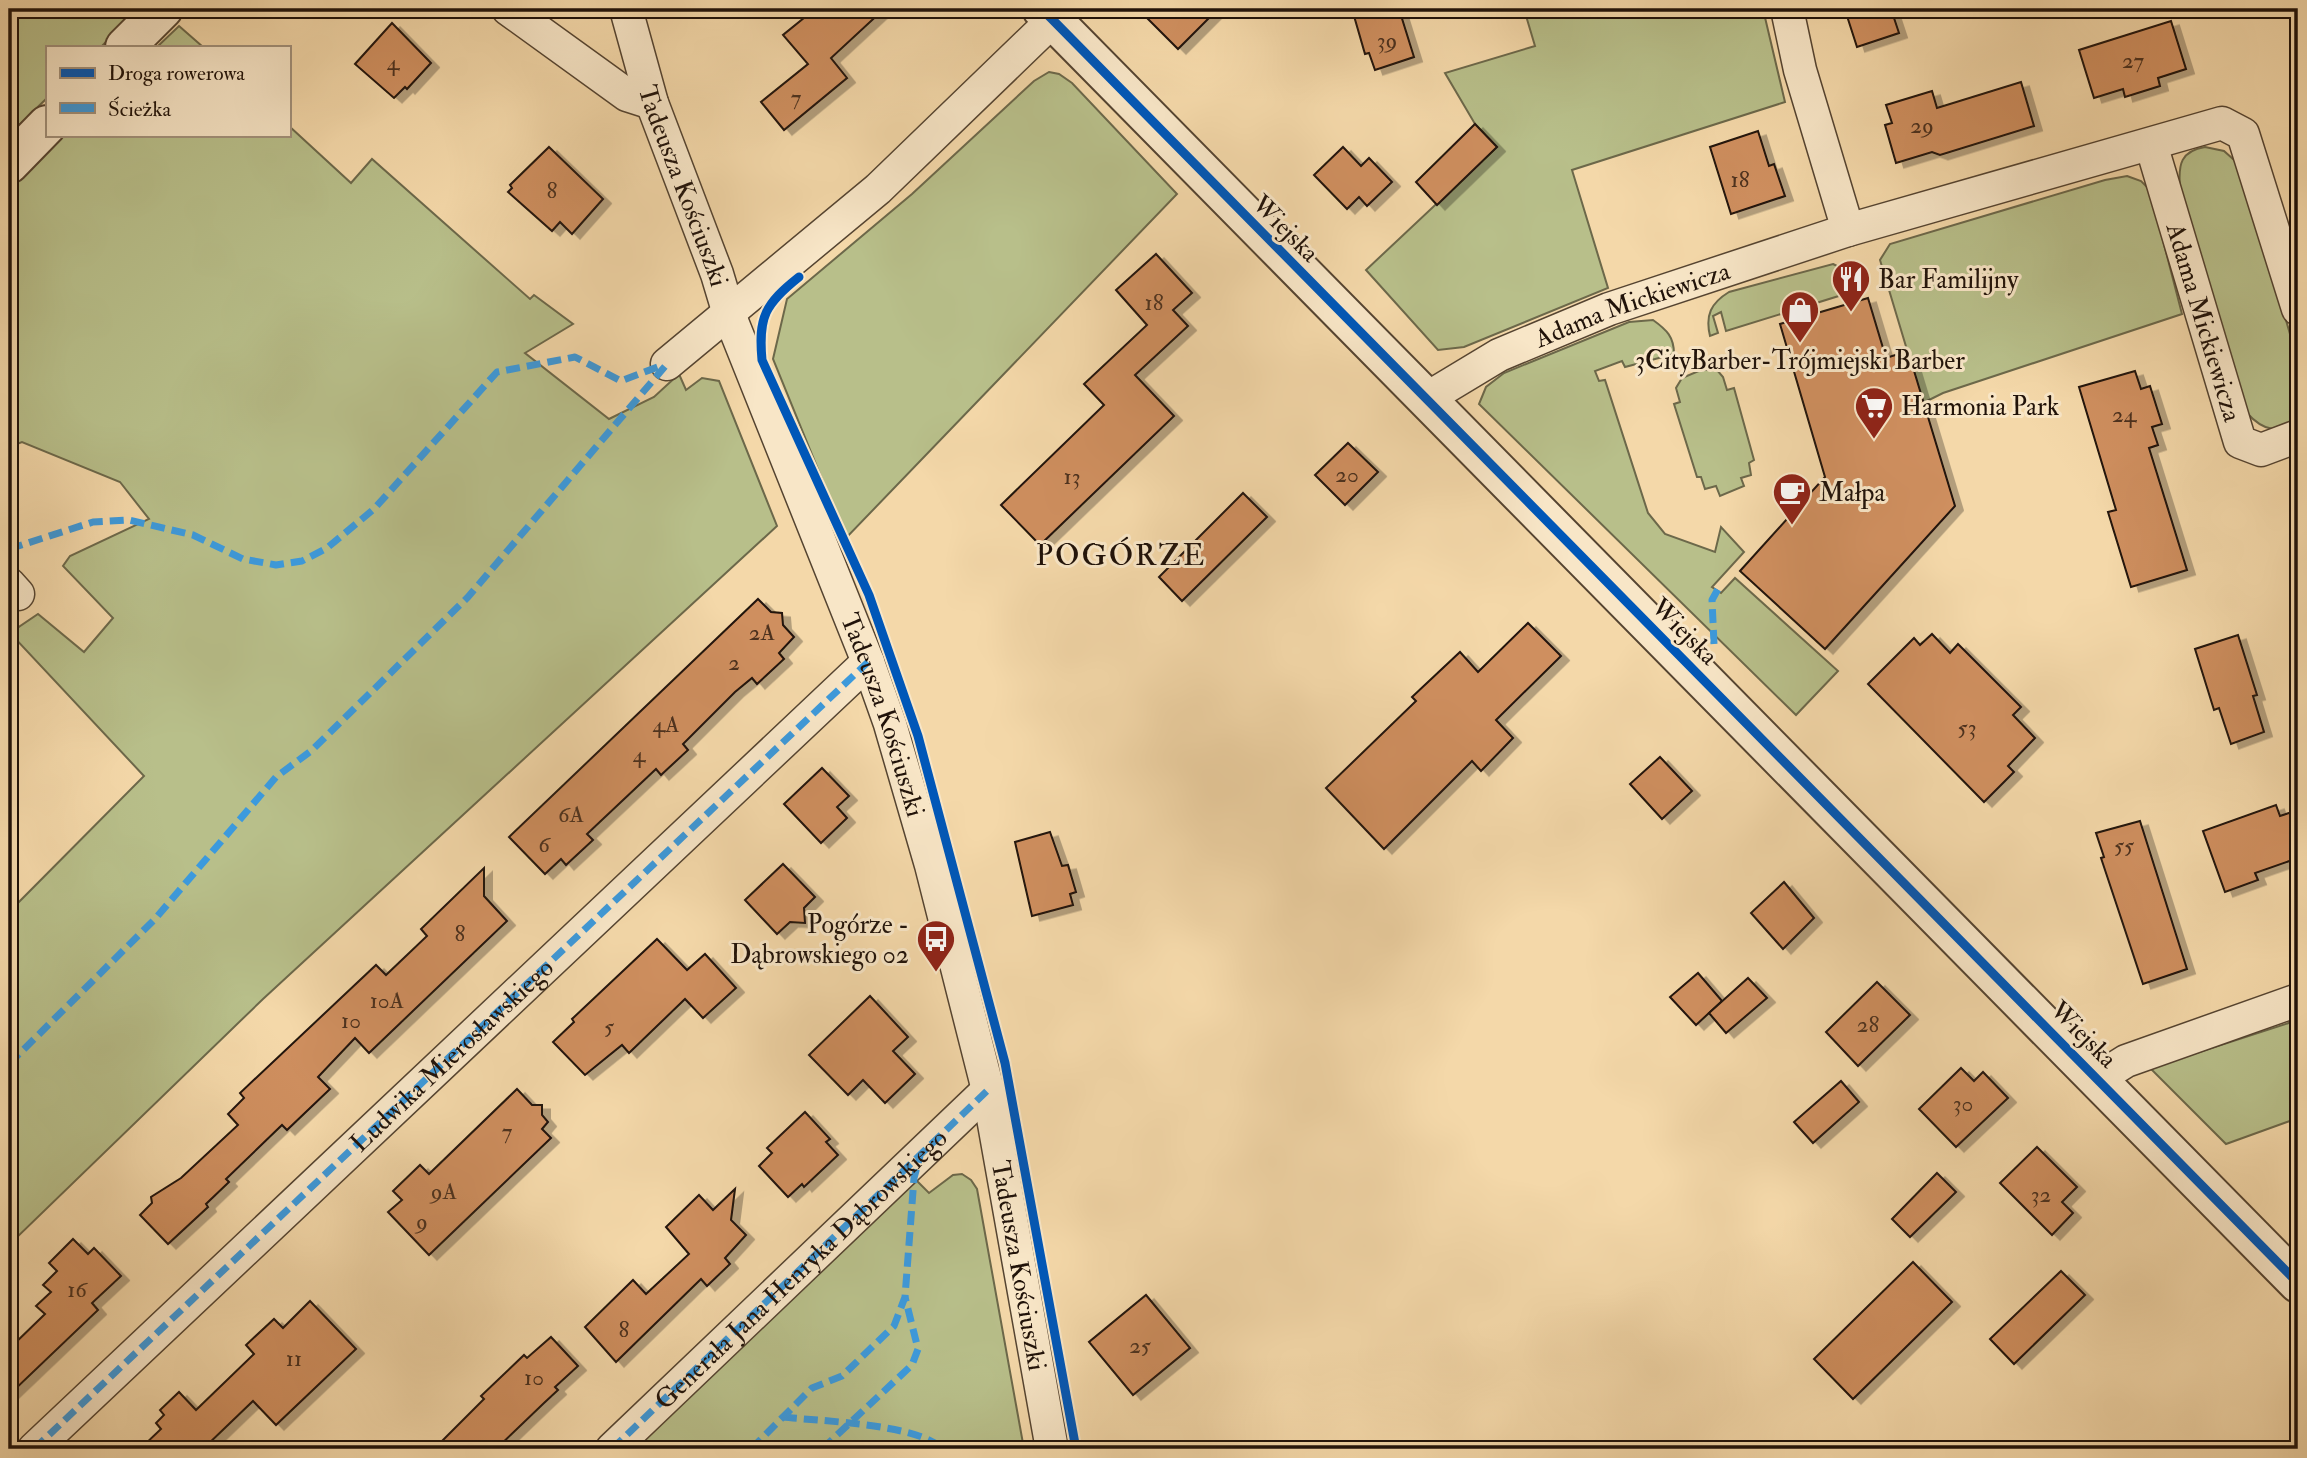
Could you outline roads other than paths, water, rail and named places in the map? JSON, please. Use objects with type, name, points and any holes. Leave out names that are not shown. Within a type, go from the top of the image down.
[{"type":"street","points":[[126,46],[163,9]]},
{"type":"street","points":[[508,9],[627,95],[652,103]]},
{"type":"street","name":"Tadeusza Kościuszki","points":[[625,9],[652,103],[717,274],[729,314],[890,723],[988,1090],[1052,1449]]},
{"type":"street","points":[[1787,9],[1800,70],[1848,230]]},
{"type":"street","points":[[667,364],[878,189],[1047,15]]},
{"type":"street","name":"Wiejska","points":[[1047,15],[2099,1078],[2298,1283]]},
{"type":"street","name":"Adama Mickiewicza","points":[[1426,399],[1499,355],[1609,309],[1848,230],[2222,123],[2243,134],[2298,309]]},
{"type":"street","points":[[9,164],[46,126]]},
{"type":"street","name":"Adama Mickiewicza","points":[[2151,144],[2240,442],[2261,450],[2298,436]]},
{"type":"street","name":"Ludwika Mierosławskiego","points":[[34,1449],[868,662]]},
{"type":"street","points":[[2099,1078],[2126,1061],[2298,1000]]},
{"type":"street","name":"Generała Jana Henryka Dąbrowskiego","points":[[612,1449],[988,1090]]},
{"type":"place","name":"Bar Familijny","points":[[1851,313]]},
{"type":"place","name":"3CityBarber-Trójmiejski Barber","points":[[1800,344]]},
{"type":"place","name":"Harmonia Park","points":[[1874,440]]},
{"type":"place","name":"Małpa","points":[[1792,526]]},
{"type":"place","name":"Pogórze - Dąbrowskiego 02","points":[[936,973]]},
{"type":"district","name":"POGÓRZE","points":[[1121,555]]}]
